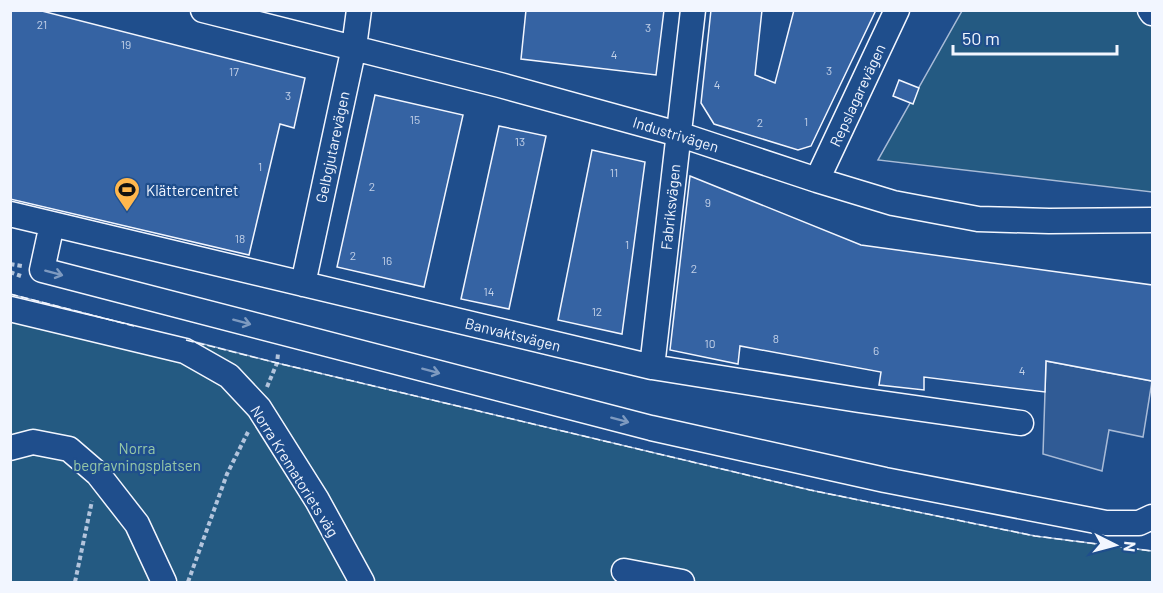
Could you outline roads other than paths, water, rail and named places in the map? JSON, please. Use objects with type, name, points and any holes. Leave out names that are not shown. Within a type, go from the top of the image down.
[{"type":"street","name":"Industrivägen","points":[[203,10],[500,85],[678,134],[893,203],[978,219],[1152,220]]},
{"type":"street","name":"Gelbgjutarevägen","points":[[303,284],[354,47],[359,10]]},
{"type":"street","name":"Fabriksvägen","points":[[652,367],[693,10]]},
{"type":"street","name":"Repslagarevägen","points":[[817,180],[897,10]]},
{"type":"street","name":"Banvaktsvägen","points":[[10,214],[652,367],[1021,423]]},
{"type":"street","points":[[52,224],[42,270],[651,428],[861,475],[1106,523],[1139,523],[1152,517]]},
{"type":"street","name":"Norra Krematoriets väg","points":[[10,309],[185,351],[229,376],[259,408],[317,500],[362,582]]},
{"type":"street","points":[[10,448],[33,442],[69,449],[98,474],[136,524],[164,582]]},
{"type":"street","points":[[624,571],[682,582]]},
{"type":"place","name":"Klättercentret","points":[[127,213]]},
{"type":"park label","name":"Norra begravningsplatsen","points":[[137,456]]}]
